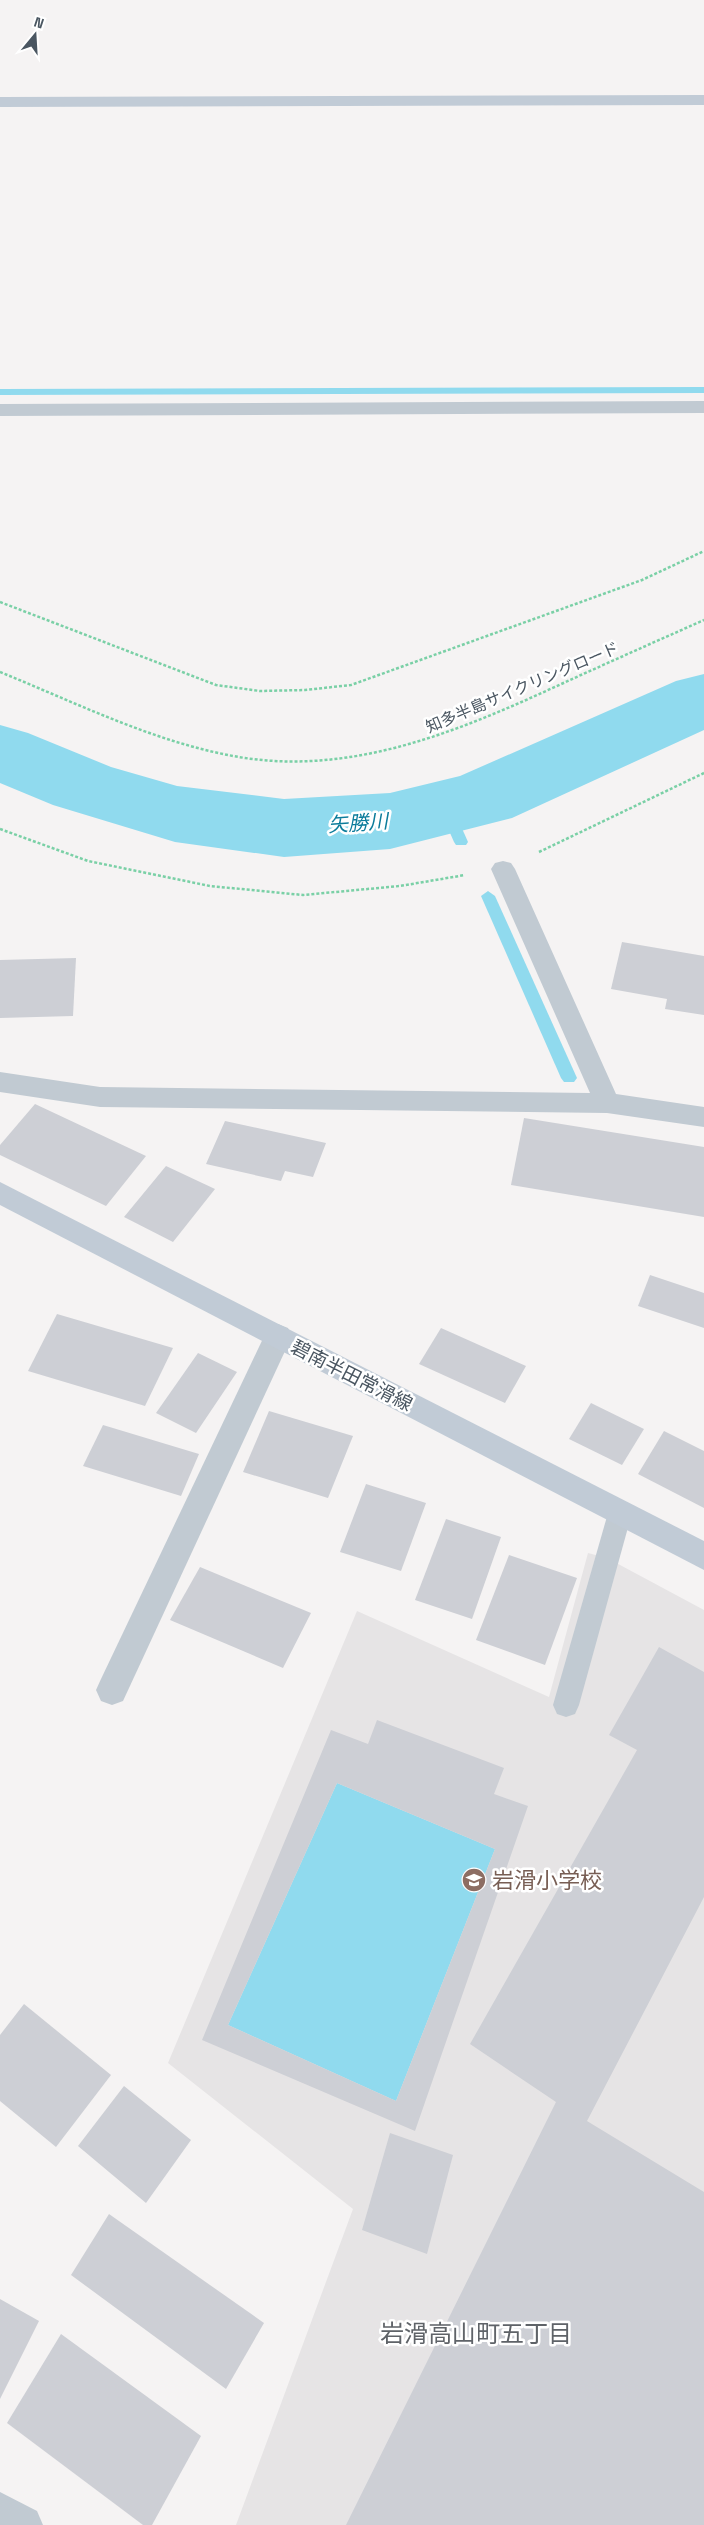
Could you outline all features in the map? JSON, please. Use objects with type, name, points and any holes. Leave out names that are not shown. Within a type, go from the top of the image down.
[{"type":"street","points":[[0,102],[704,100]]},
{"type":"street","points":[[0,410],[704,407]]},
{"type":"street","points":[[502,869],[607,1103]]},
{"type":"street","points":[[0,1082],[100,1097],[607,1103],[704,1117]]},
{"type":"street","name":"碧南半田常滑線","points":[[0,1193],[704,1556]]},
{"type":"street","points":[[112,1690],[278,1336]]},
{"type":"street","points":[[0,2512],[23,2525]]},
{"type":"lane","points":[[566,1705],[620,1513]]},
{"type":"path","points":[[0,602],[216,685],[260,691],[305,690],[351,685],[642,580],[704,551]]},
{"type":"path","name":"知多半島サイクリングロード","points":[[0,672],[185,745],[246,758],[302,763],[366,757],[420,743],[499,712],[704,620]]},
{"type":"path","points":[[0,829],[88,861],[210,886],[303,894],[400,886],[502,869],[704,773]]},
{"type":"shaded area","name":"岩滑小学校","points":[[588,1553],[607,1558],[704,1610],[704,2525],[236,2525],[353,2209],[168,2063],[357,1611],[549,1697]]},
{"type":"water","points":[[337,1783],[495,1849],[396,2101],[228,2025]]},
{"type":"building","points":[[622,942],[704,956],[704,1015],[665,1009],[667,999],[611,989]]},
{"type":"building","points":[[76,958],[73,1016],[0,1018],[0,960]]},
{"type":"building","points":[[35,1104],[146,1156],[106,1206],[0,1155],[0,1145]]},
{"type":"building","points":[[524,1118],[704,1147],[704,1217],[511,1185]]},
{"type":"building","points":[[225,1121],[326,1143],[313,1177],[285,1171],[281,1181],[206,1164]]},
{"type":"building","points":[[166,1166],[215,1189],[173,1242],[124,1217]]},
{"type":"building","points":[[650,1275],[704,1293],[704,1328],[638,1306]]},
{"type":"building","points":[[57,1314],[173,1348],[145,1406],[28,1371]]},
{"type":"building","points":[[441,1328],[526,1366],[505,1403],[419,1364]]},
{"type":"building","points":[[198,1353],[237,1372],[196,1433],[156,1413]]},
{"type":"building","points":[[591,1403],[644,1429],[622,1465],[569,1439]]},
{"type":"building","points":[[269,1411],[353,1436],[328,1498],[243,1472]]},
{"type":"building","points":[[103,1425],[199,1454],[181,1496],[83,1466]]},
{"type":"building","points":[[664,1431],[704,1451],[704,1508],[638,1474]]},
{"type":"building","points":[[366,1484],[426,1503],[401,1571],[340,1552]]},
{"type":"building","points":[[446,1519],[501,1537],[472,1619],[415,1600]]},
{"type":"building","points":[[509,1555],[577,1578],[545,1665],[476,1640]]},
{"type":"building","points":[[200,1567],[311,1613],[283,1668],[170,1620]]},
{"type":"building","points":[[659,1647],[704,1672],[704,1897],[587,2121],[704,2192],[704,2525],[346,2525],[556,2102],[470,2044],[637,1750],[609,1735]]},
{"type":"building","points":[[377,1720],[504,1768],[494,1794],[528,1806],[415,2131],[202,2040],[331,1730],[368,1744]],"holes":[[[337,1783],[495,1849],[396,2101],[228,2025]]]},
{"type":"building","points":[[24,2004],[111,2075],[56,2147],[0,2101],[0,2035]]},
{"type":"building","points":[[124,2086],[191,2140],[146,2203],[78,2146]]},
{"type":"building","points":[[390,2133],[453,2155],[427,2254],[362,2230]]},
{"type":"building","points":[[109,2214],[264,2323],[226,2389],[71,2275]]},
{"type":"building","points":[[0,2299],[39,2321],[0,2399]]},
{"type":"building","points":[[61,2334],[201,2436],[152,2525],[143,2525],[7,2423]]},
{"type":"waterway","points":[[0,392],[704,390]]},
{"type":"waterway","name":"矢勝川","points":[[0,752],[82,786],[175,814],[284,828],[390,821],[483,798],[704,699]]},
{"type":"waterway","points":[[446,808],[461,842]]},
{"type":"waterway","points":[[488,896],[569,1078]]},
{"type":"place","name":"岩滑小学校","points":[[474,1880]]},
{"type":"district","name":"岩滑高山町五丁目","points":[[476,2334]]}]
